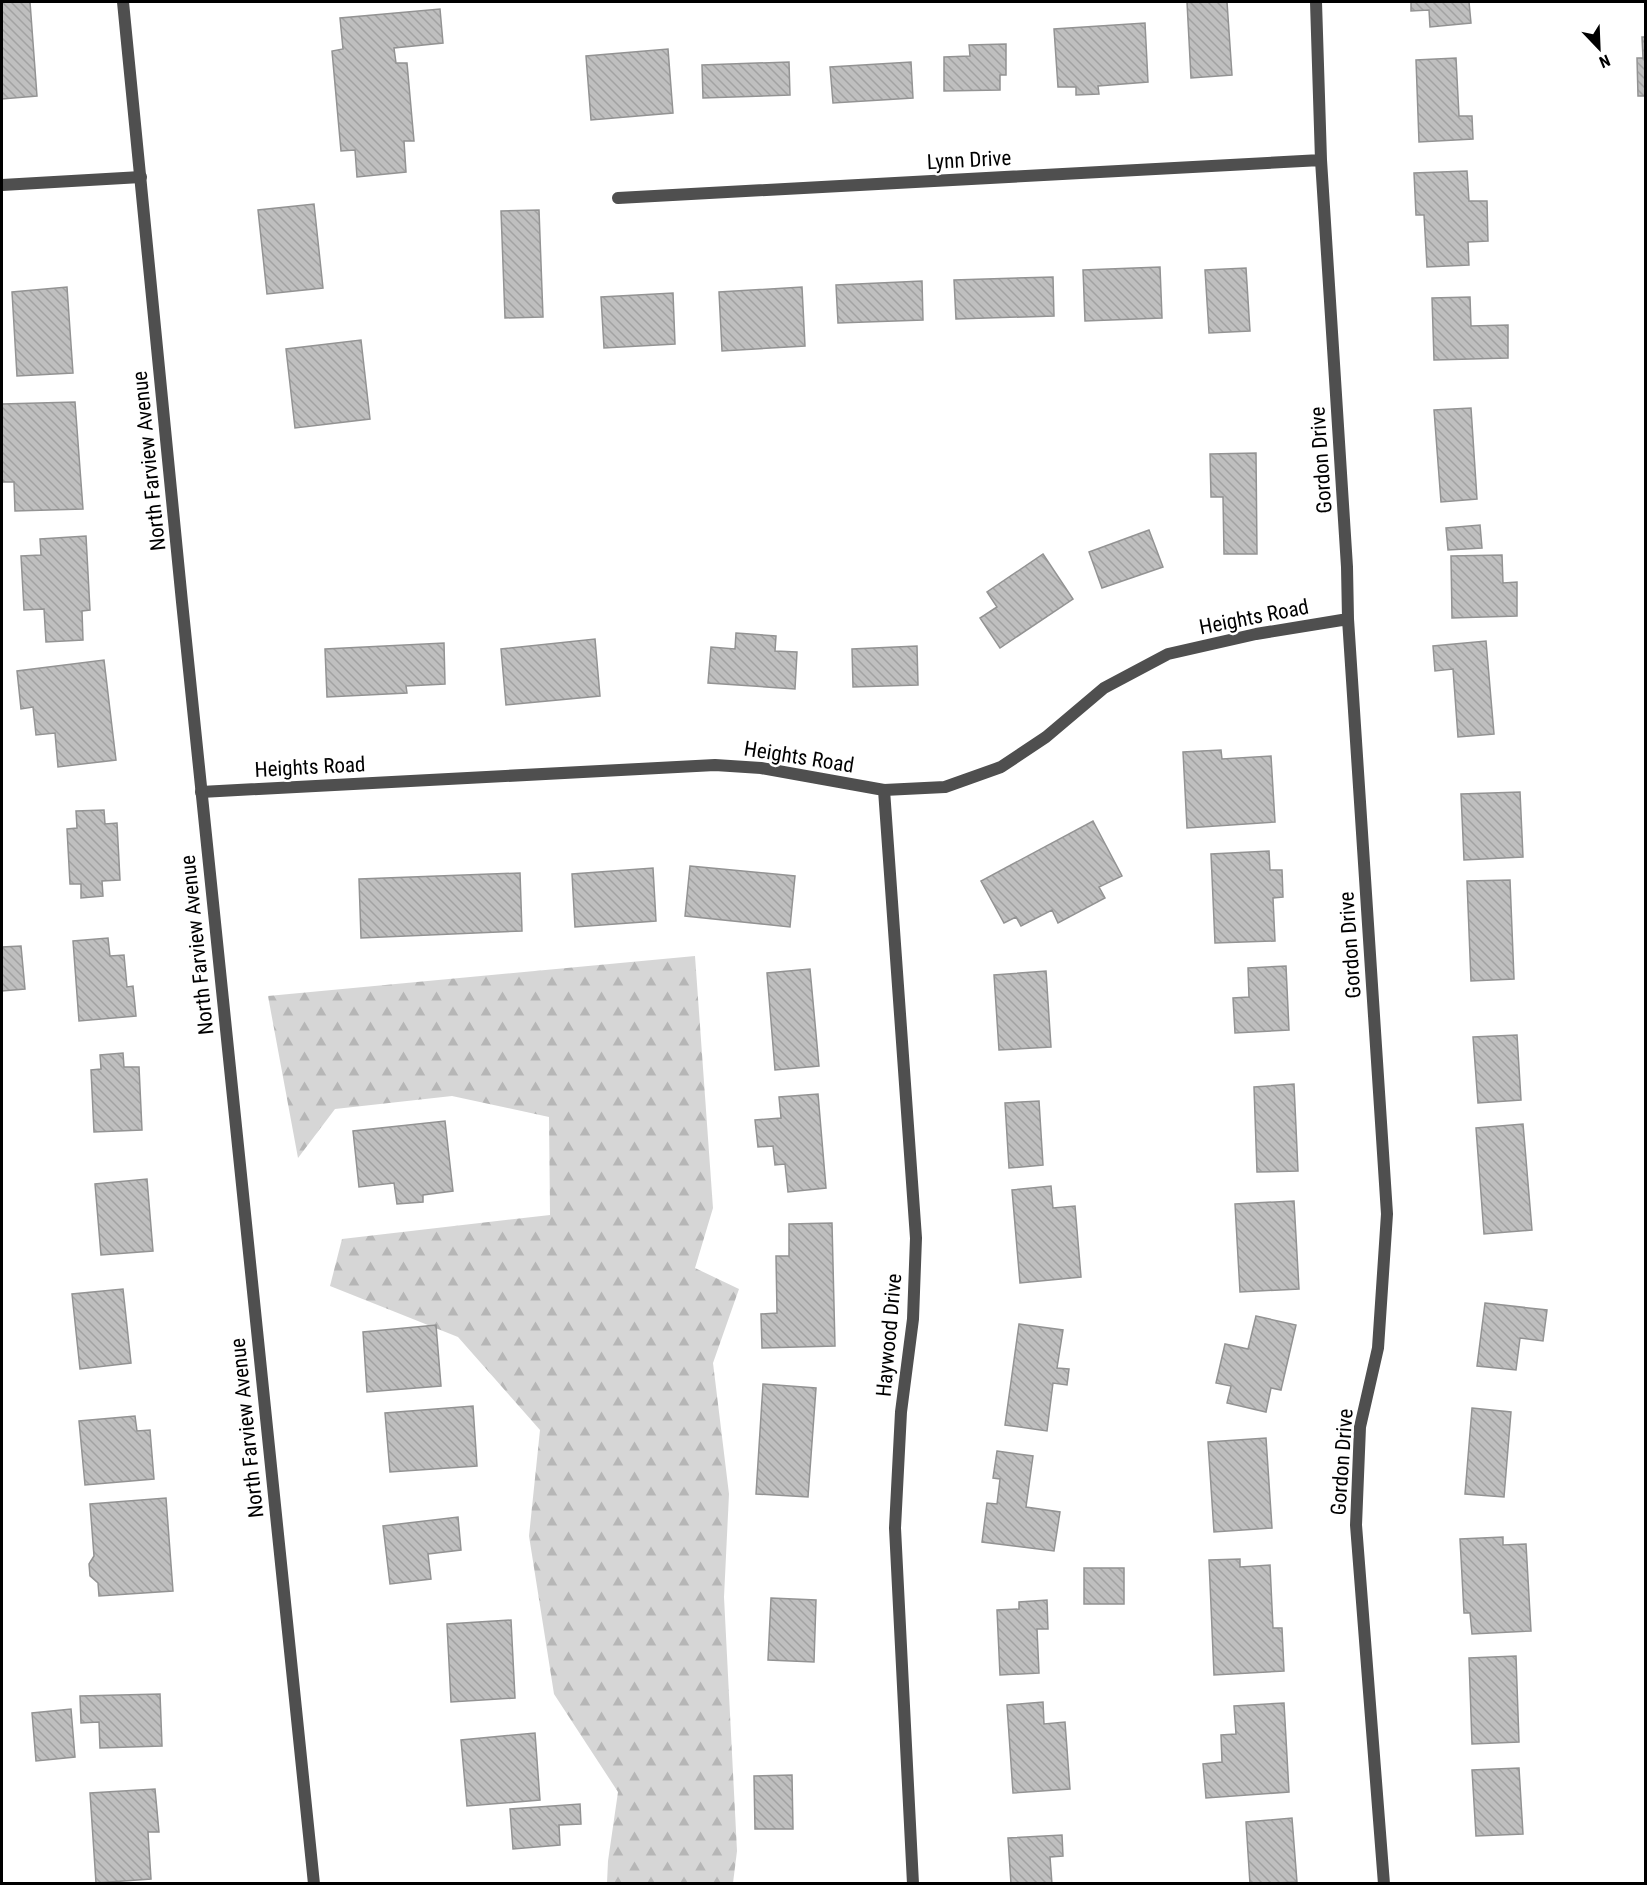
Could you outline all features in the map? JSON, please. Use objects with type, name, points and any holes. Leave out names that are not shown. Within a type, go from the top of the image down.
[{"type":"street","name":"North Farview Avenue","points":[[123,2],[201,792],[314,1884]]},
{"type":"street","name":"Gordon Drive","points":[[1316,2],[1321,160],[1387,1214],[1378,1348],[1360,1427],[1356,1525],[1384,1884]]},
{"type":"street","name":"Lynn Drive","points":[[618,198],[1321,160]]},
{"type":"street","points":[[2,185],[141,177]]},
{"type":"street","name":"Heights Road","points":[[201,792],[715,765],[761,768],[884,790],[945,787],[1001,767],[1046,737],[1104,688],[1168,654],[1256,634],[1348,619]]},
{"type":"street","name":"Haywood Drive","points":[[884,790],[916,1238],[913,1319],[901,1412],[895,1528],[913,1884]]},
{"type":"green space","points":[[695,956],[713,1208],[695,1268],[739,1289],[713,1363],[729,1494],[724,1597],[737,1851],[733,1883],[607,1883],[618,1792],[554,1694],[529,1536],[540,1430],[458,1337],[330,1286],[342,1239],[550,1215],[549,1117],[452,1096],[335,1109],[298,1158],[268,996]]},
{"type":"building","points":[[2,2],[30,2],[37,96],[2,99]]},
{"type":"building","points":[[1187,2],[1227,2],[1232,75],[1191,78]]},
{"type":"building","points":[[1411,2],[1469,2],[1471,23],[1430,27],[1429,10],[1411,11]]},
{"type":"building","points":[[440,9],[443,43],[394,48],[396,63],[407,63],[414,141],[404,141],[406,172],[357,177],[355,150],[341,151],[332,51],[343,49],[340,18]]},
{"type":"building","points":[[1145,23],[1148,82],[1098,86],[1099,94],[1076,95],[1076,87],[1058,87],[1054,29]]},
{"type":"building","points":[[1642,37],[1646,37],[1646,96],[1638,96],[1637,58],[1643,58]]},
{"type":"building","points":[[1006,44],[1006,75],[1000,75],[1000,90],[944,91],[944,57],[970,56],[969,45]]},
{"type":"building","points":[[668,49],[673,113],[591,120],[586,56]]},
{"type":"building","points":[[1456,58],[1459,116],[1472,116],[1473,139],[1419,142],[1416,60]]},
{"type":"building","points":[[789,62],[790,95],[703,98],[702,65]]},
{"type":"building","points":[[911,62],[913,98],[833,103],[830,67]]},
{"type":"building","points":[[1467,171],[1469,201],[1487,201],[1488,241],[1468,242],[1469,265],[1427,267],[1424,215],[1416,215],[1414,173]]},
{"type":"building","points":[[314,204],[323,288],[267,294],[258,210]]},
{"type":"building","points":[[539,210],[543,317],[505,318],[501,211]]},
{"type":"building","points":[[1160,267],[1162,318],[1085,321],[1083,270]]},
{"type":"building","points":[[1246,268],[1250,331],[1209,333],[1205,270]]},
{"type":"building","points":[[1053,277],[1054,316],[956,319],[954,280]]},
{"type":"building","points":[[922,281],[923,320],[838,323],[836,285]]},
{"type":"building","points":[[67,287],[73,373],[17,376],[12,292]]},
{"type":"building","points":[[802,287],[805,346],[722,351],[719,292]]},
{"type":"building","points":[[673,293],[675,344],[604,348],[601,297]]},
{"type":"building","points":[[1470,297],[1471,326],[1508,325],[1508,358],[1434,360],[1432,298]]},
{"type":"building","points":[[361,340],[370,419],[295,428],[286,349]]},
{"type":"building","points":[[75,402],[83,509],[15,511],[14,482],[2,482],[2,404]]},
{"type":"building","points":[[1471,408],[1477,499],[1441,502],[1434,410]]},
{"type":"building","points":[[1256,453],[1257,554],[1224,554],[1223,497],[1211,497],[1210,454]]},
{"type":"building","points":[[1480,525],[1482,548],[1448,550],[1446,528]]},
{"type":"building","points":[[1149,530],[1163,567],[1102,588],[1089,552]]},
{"type":"building","points":[[86,536],[90,610],[82,611],[83,640],[46,642],[44,609],[24,610],[21,556],[41,555],[40,539]]},
{"type":"building","points":[[1043,554],[1073,599],[1000,648],[980,618],[997,607],[987,592]]},
{"type":"building","points":[[1502,555],[1503,583],[1517,582],[1517,616],[1452,618],[1451,556]]},
{"type":"building","points":[[736,633],[776,636],[775,651],[797,652],[795,689],[708,683],[711,647],[735,649]]},
{"type":"building","points":[[595,639],[600,696],[506,705],[501,649]]},
{"type":"building","points":[[1486,641],[1494,734],[1458,737],[1453,669],[1435,671],[1433,646]]},
{"type":"building","points":[[444,643],[445,684],[406,686],[407,693],[327,697],[325,649]]},
{"type":"building","points":[[917,646],[918,685],[853,687],[852,649]]},
{"type":"building","points":[[104,660],[116,760],[58,767],[55,733],[36,735],[33,707],[21,709],[17,671]]},
{"type":"building","points":[[1221,750],[1222,759],[1271,756],[1275,822],[1187,828],[1183,752]]},
{"type":"building","points":[[1520,792],[1523,857],[1464,860],[1461,794]]},
{"type":"building","points":[[104,810],[105,824],[117,823],[120,880],[102,881],[103,896],[81,898],[81,884],[70,884],[67,829],[77,828],[76,811]]},
{"type":"building","points":[[1093,821],[1122,876],[1099,887],[1105,898],[1058,923],[1052,910],[1021,926],[1016,917],[1004,923],[981,881]]},
{"type":"building","points":[[1269,851],[1270,870],[1282,870],[1283,897],[1273,898],[1275,941],[1215,943],[1211,854]]},
{"type":"building","points":[[690,866],[795,876],[790,927],[685,916]]},
{"type":"building","points":[[653,868],[656,921],[575,927],[572,874]]},
{"type":"building","points":[[520,873],[522,931],[361,938],[359,879]]},
{"type":"building","points":[[1510,880],[1514,979],[1471,981],[1467,881]]},
{"type":"building","points":[[108,938],[110,956],[124,955],[127,987],[133,986],[136,1016],[79,1021],[73,941]]},
{"type":"building","points":[[21,946],[25,989],[2,991],[2,947]]},
{"type":"building","points":[[1286,966],[1289,1030],[1235,1033],[1233,998],[1249,997],[1248,968]]},
{"type":"building","points":[[810,969],[819,1066],[775,1070],[767,973]]},
{"type":"building","points":[[1046,971],[1051,1047],[999,1050],[994,975]]},
{"type":"building","points":[[1517,1035],[1521,1100],[1478,1103],[1473,1037]]},
{"type":"building","points":[[123,1053],[124,1067],[139,1067],[142,1130],[94,1132],[91,1070],[101,1069],[100,1055]]},
{"type":"building","points":[[1294,1084],[1298,1171],[1257,1172],[1254,1087]]},
{"type":"building","points":[[818,1094],[826,1188],[788,1192],[785,1164],[775,1165],[773,1146],[758,1147],[755,1120],[781,1118],[779,1097]]},
{"type":"building","points":[[1039,1101],[1043,1165],[1009,1168],[1005,1103]]},
{"type":"building","points":[[445,1121],[453,1191],[423,1195],[423,1202],[397,1204],[394,1183],[359,1187],[353,1131]]},
{"type":"building","points":[[1523,1124],[1532,1230],[1484,1234],[1476,1128]]},
{"type":"building","points":[[147,1179],[153,1251],[101,1255],[95,1184]]},
{"type":"building","points":[[1051,1186],[1053,1208],[1075,1206],[1081,1277],[1020,1283],[1012,1190]]},
{"type":"building","points":[[1294,1201],[1299,1289],[1240,1292],[1235,1204]]},
{"type":"building","points":[[832,1223],[835,1346],[762,1348],[761,1314],[777,1313],[776,1256],[789,1256],[789,1224]]},
{"type":"building","points":[[123,1289],[131,1363],[80,1369],[72,1294]]},
{"type":"building","points":[[1485,1303],[1547,1310],[1543,1341],[1520,1338],[1516,1370],[1477,1366]]},
{"type":"building","points":[[1256,1316],[1296,1325],[1281,1390],[1271,1388],[1266,1412],[1227,1403],[1231,1386],[1216,1383],[1225,1344],[1248,1349]]},
{"type":"building","points":[[1019,1324],[1063,1330],[1057,1368],[1069,1369],[1067,1385],[1053,1383],[1047,1431],[1005,1425]]},
{"type":"building","points":[[436,1325],[441,1386],[367,1392],[363,1332]]},
{"type":"building","points":[[763,1384],[816,1388],[808,1497],[756,1494]]},
{"type":"building","points":[[473,1406],[477,1466],[390,1472],[385,1413]]},
{"type":"building","points":[[1472,1408],[1511,1412],[1504,1497],[1465,1494]]},
{"type":"building","points":[[135,1416],[137,1431],[150,1430],[154,1479],[85,1485],[79,1421]]},
{"type":"building","points":[[1266,1438],[1272,1528],[1214,1532],[1208,1442]]},
{"type":"building","points":[[997,1451],[1033,1456],[1026,1507],[1060,1512],[1054,1551],[982,1542],[987,1503],[997,1504],[1000,1479],[993,1478]]},
{"type":"building","points":[[166,1498],[173,1591],[99,1596],[98,1583],[90,1576],[89,1564],[94,1556],[90,1504]]},
{"type":"building","points":[[458,1517],[461,1550],[428,1554],[431,1579],[390,1584],[383,1526]]},
{"type":"building","points":[[1503,1537],[1503,1545],[1526,1544],[1531,1631],[1472,1634],[1470,1613],[1464,1613],[1460,1539]]},
{"type":"building","points":[[1240,1559],[1240,1567],[1270,1565],[1273,1628],[1282,1628],[1284,1671],[1214,1675],[1209,1560]]},
{"type":"building","points":[[1084,1568],[1124,1568],[1124,1604],[1084,1604]]},
{"type":"building","points":[[771,1598],[816,1600],[814,1662],[768,1660]]},
{"type":"building","points":[[1047,1600],[1048,1629],[1037,1629],[1039,1673],[1000,1675],[997,1610],[1019,1609],[1019,1602]]},
{"type":"building","points":[[511,1620],[515,1698],[451,1702],[447,1624]]},
{"type":"building","points":[[1516,1656],[1519,1742],[1472,1744],[1469,1658]]},
{"type":"building","points":[[160,1694],[162,1746],[100,1748],[99,1722],[81,1723],[80,1696]]},
{"type":"building","points":[[1043,1702],[1044,1724],[1065,1722],[1070,1789],[1013,1793],[1007,1705]]},
{"type":"building","points":[[1284,1703],[1289,1792],[1206,1798],[1203,1764],[1222,1762],[1221,1735],[1236,1734],[1234,1706]]},
{"type":"building","points":[[71,1709],[75,1757],[36,1761],[32,1713]]},
{"type":"building","points":[[535,1733],[540,1800],[467,1806],[461,1740]]},
{"type":"building","points":[[1519,1768],[1523,1834],[1476,1836],[1472,1770]]},
{"type":"building","points":[[792,1775],[793,1829],[755,1829],[754,1776]]},
{"type":"building","points":[[155,1789],[159,1832],[148,1832],[151,1879],[96,1883],[90,1793]]},
{"type":"building","points":[[580,1804],[581,1824],[559,1825],[560,1845],[513,1849],[510,1809]]},
{"type":"building","points":[[1292,1818],[1297,1882],[1250,1884],[1246,1822]]},
{"type":"building","points":[[1062,1835],[1063,1856],[1050,1857],[1052,1884],[1011,1884],[1008,1838]]}]
